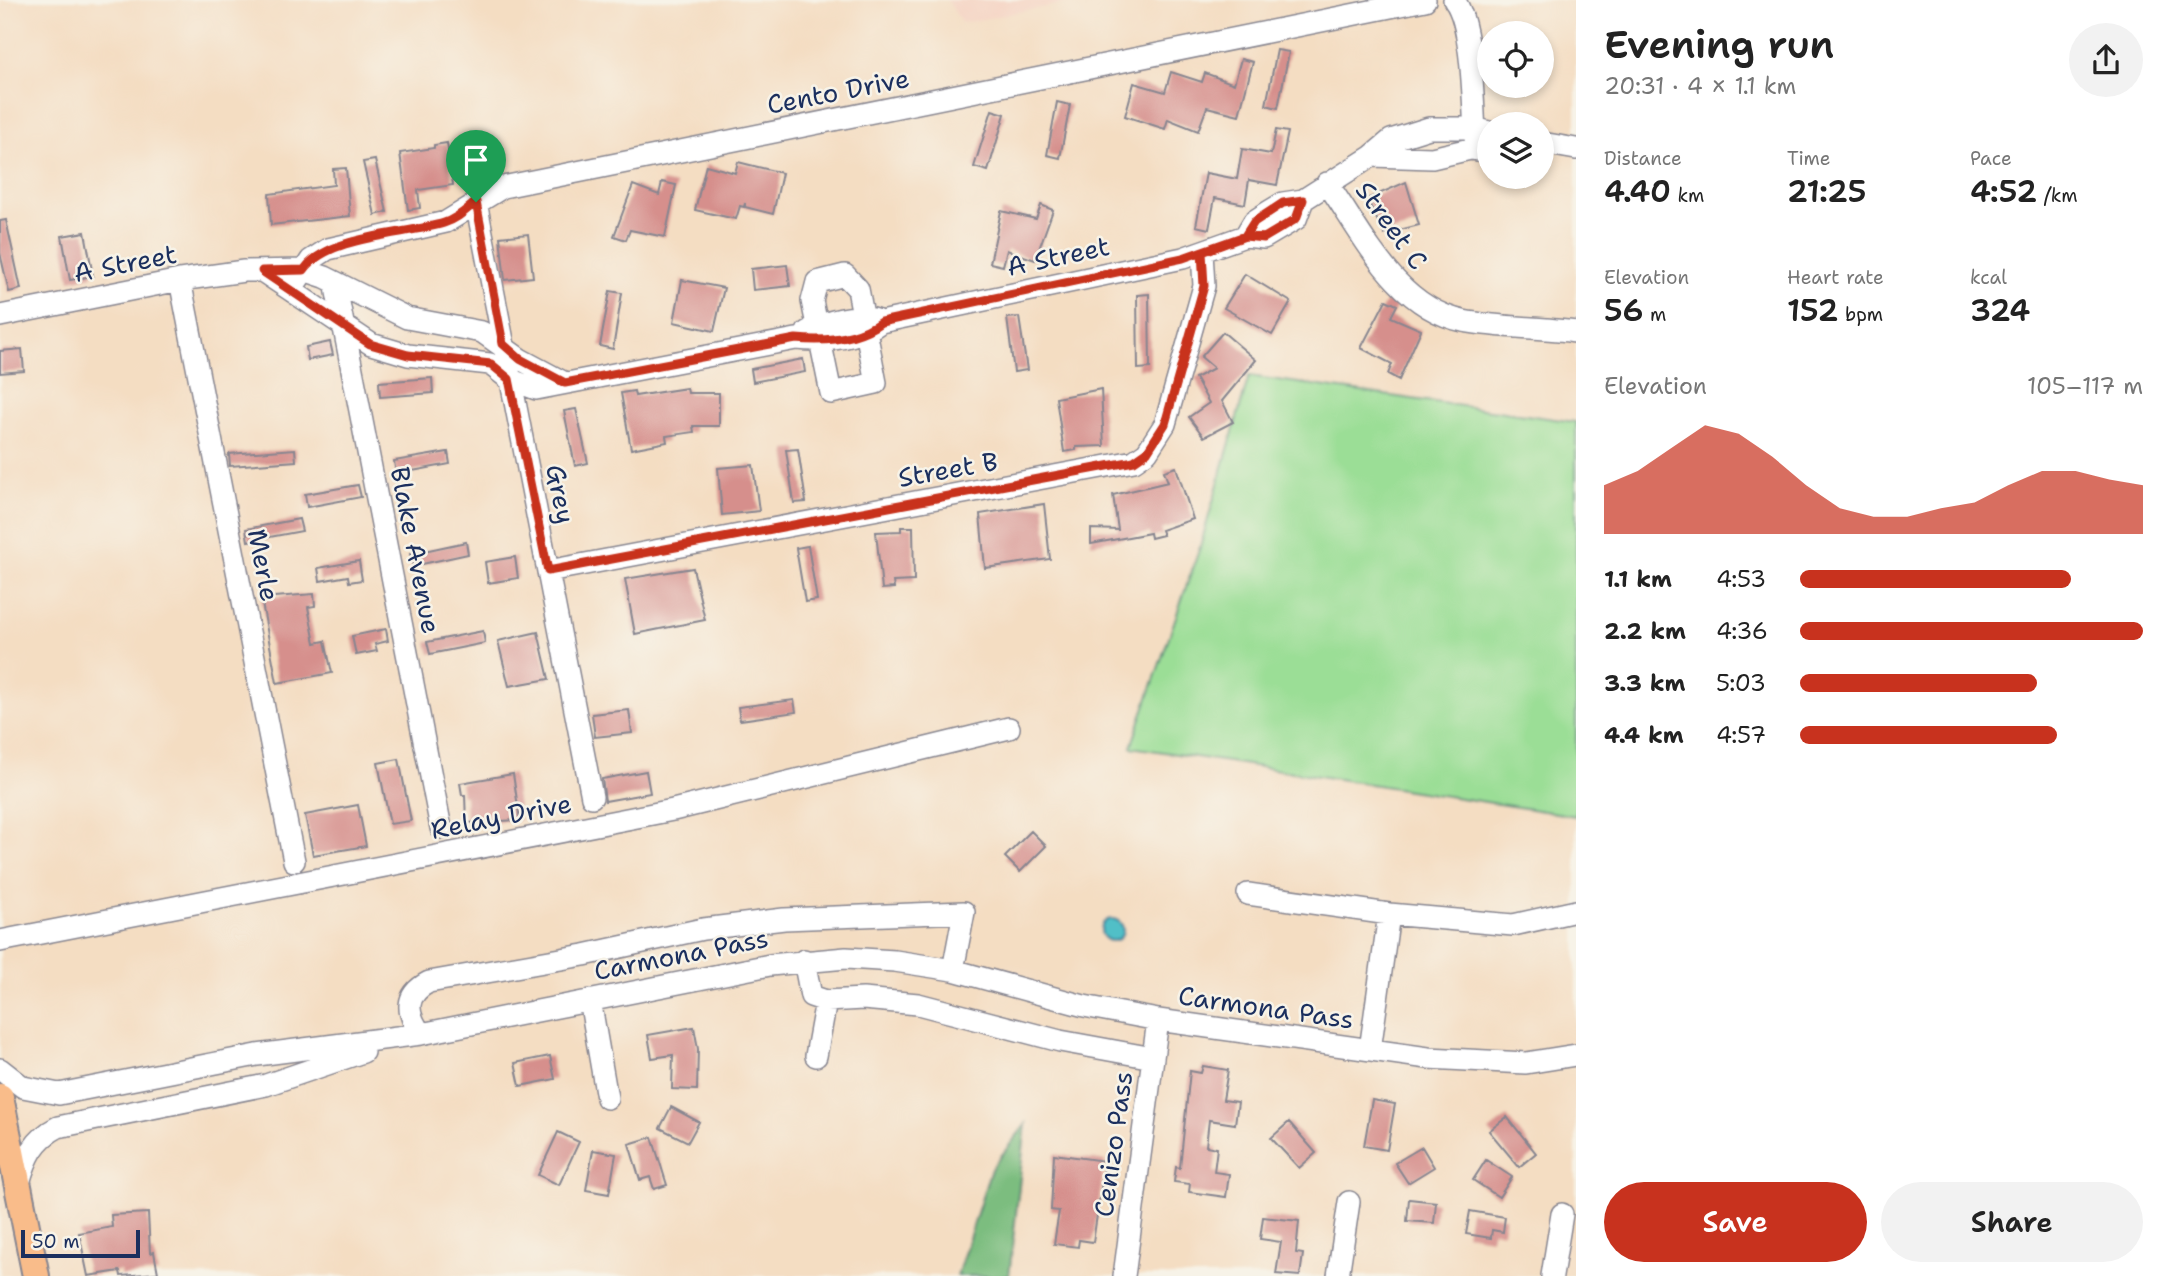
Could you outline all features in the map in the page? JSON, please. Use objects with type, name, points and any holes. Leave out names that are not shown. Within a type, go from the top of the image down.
[{"type":"main road","points":[[0,1097],[36,1276]]},
{"type":"street","name":"Cento Drive","points":[[292,290],[311,260],[328,249],[446,222],[503,187],[1425,0]]},
{"type":"street","points":[[1454,0],[1463,19],[1479,112]]},
{"type":"street","name":"A Street","points":[[262,271],[344,327],[388,351],[491,364],[509,379],[536,390],[796,339],[1202,252],[1245,236],[1254,222],[1268,212],[1283,203],[1303,200],[1372,156],[1391,140],[1429,128],[1477,130]]},
{"type":"street","points":[[1554,145],[1576,149]]},
{"type":"street","points":[[1372,156],[1432,158],[1477,148]]},
{"type":"street","name":"Street C","points":[[1327,183],[1394,279],[1429,308],[1464,321],[1576,332]]},
{"type":"street","name":"Grey","points":[[476,202],[592,797]]},
{"type":"street","name":"Street B","points":[[548,571],[1134,461],[1147,452],[1165,424],[1204,286],[1202,252]]},
{"type":"street","name":"A Street","points":[[0,316],[180,280],[262,271],[304,270],[335,282],[407,318],[474,330],[503,344],[520,359],[565,383]]},
{"type":"street","points":[[845,275],[858,289],[870,323],[876,383],[831,393],[812,301],[817,282],[845,275]]},
{"type":"street","name":"Merle","points":[[180,280],[294,861]]},
{"type":"street","name":"Blake Avenue","points":[[335,282],[441,828]]},
{"type":"street","name":"Relay Drive","points":[[0,941],[673,810],[1009,728]]},
{"type":"street","points":[[1248,894],[1389,914],[1513,925],[1576,911]]},
{"type":"street","points":[[421,1034],[413,1022],[409,1004],[417,988],[429,982],[584,955],[703,929],[784,919],[964,912],[953,970]]},
{"type":"street","points":[[1370,1050],[1389,914]]},
{"type":"street","points":[[804,960],[811,996],[825,1001],[863,999],[918,1004],[1060,1041],[1153,1058]]},
{"type":"street","name":"Carmona Pass","points":[[0,1069],[23,1087],[59,1094],[257,1055],[421,1034],[804,960],[883,960],[953,970],[1084,1006],[1158,1020],[1370,1050],[1482,1063],[1526,1063],[1576,1055]]},
{"type":"street","points":[[590,1000],[607,1098]]},
{"type":"street","points":[[816,1056],[825,1001]]},
{"type":"street","name":"Cenizo Pass","points":[[1124,1276],[1158,1020]]},
{"type":"street","name":"Carmona Pass","points":[[19,1183],[30,1152],[44,1134],[58,1127],[265,1085],[421,1034]]},
{"type":"street","points":[[174,1072],[180,1102]]},
{"type":"street","points":[[1338,1276],[1349,1202]]},
{"type":"street","points":[[1552,1276],[1562,1214]]},
{"type":"shaded area","points":[[947,0],[1082,0],[962,23]]},
{"type":"green space","points":[[1249,376],[1576,422],[1576,816],[1131,747],[1200,547]]},
{"type":"green space","points":[[1026,1124],[1009,1276],[957,1276],[991,1169]]},
{"type":"water","points":[[1112,919],[1120,922],[1123,930],[1120,938],[1112,941],[1104,938],[1101,930],[1104,922]]},
{"type":"building","points":[[1277,50],[1289,52],[1278,108],[1266,105]]},
{"type":"building","points":[[1241,59],[1253,62],[1239,115],[1207,107],[1198,131],[1168,119],[1165,129],[1125,116],[1134,83],[1165,92],[1171,72],[1202,82],[1205,73],[1234,84]]},
{"type":"building","points":[[1057,102],[1070,105],[1060,158],[1047,155]]},
{"type":"building","points":[[992,110],[1005,114],[988,171],[974,167]]},
{"type":"building","points":[[1276,130],[1288,132],[1277,185],[1249,180],[1245,204],[1215,198],[1209,229],[1196,226],[1206,173],[1237,179],[1242,149],[1271,154]]},
{"type":"building","points":[[447,143],[453,185],[418,190],[420,208],[408,210],[400,153],[434,148],[434,145]]},
{"type":"building","points":[[375,160],[387,212],[375,215],[363,162]]},
{"type":"building","points":[[738,162],[782,173],[773,214],[745,207],[745,203],[744,207],[740,206],[736,219],[695,210],[706,165],[735,173]]},
{"type":"building","points":[[346,168],[350,216],[271,225],[269,194],[334,185],[333,169]]},
{"type":"building","points":[[662,182],[676,185],[665,237],[630,230],[626,240],[614,236],[633,185],[659,195]]},
{"type":"building","points":[[1406,182],[1419,225],[1384,234],[1367,199]]},
{"type":"building","points":[[1041,205],[1053,210],[1035,260],[1007,250],[1003,266],[990,263],[1001,211],[1036,219]]},
{"type":"building","points":[[6,220],[21,289],[9,292],[0,253],[0,221]]},
{"type":"building","points":[[85,232],[93,276],[70,280],[62,236]]},
{"type":"building","points":[[528,234],[533,277],[505,280],[500,237]]},
{"type":"building","points":[[787,265],[790,286],[753,290],[751,269]]},
{"type":"building","points":[[1245,274],[1291,302],[1272,335],[1224,308]]},
{"type":"building","points":[[682,280],[724,288],[714,331],[674,322]]},
{"type":"building","points":[[610,291],[622,293],[613,349],[600,346]]},
{"type":"building","points":[[1149,294],[1150,368],[1138,369],[1137,295]]},
{"type":"building","points":[[1386,300],[1397,305],[1391,317],[1421,330],[1399,380],[1388,374],[1392,364],[1361,348]]},
{"type":"building","points":[[1019,317],[1027,370],[1014,372],[1007,318]]},
{"type":"building","points":[[1223,332],[1256,360],[1222,401],[1233,422],[1204,437],[1189,417],[1209,403],[1195,378],[1214,368],[1201,357]]},
{"type":"building","points":[[330,342],[333,355],[308,360],[306,347]]},
{"type":"building","points":[[22,349],[24,371],[0,373],[0,351]]},
{"type":"building","points":[[803,359],[805,372],[753,382],[751,369]]},
{"type":"building","points":[[432,378],[433,393],[380,397],[379,382]]},
{"type":"building","points":[[687,388],[688,393],[719,393],[719,426],[693,426],[694,432],[666,436],[667,442],[631,449],[621,393],[634,391],[635,396]]},
{"type":"building","points":[[1101,389],[1104,446],[1076,447],[1076,450],[1064,452],[1056,398]]},
{"type":"building","points":[[576,409],[588,463],[575,466],[564,411]]},
{"type":"building","points":[[295,449],[296,461],[230,466],[229,454]]},
{"type":"building","points":[[798,449],[806,502],[794,503],[786,450]]},
{"type":"building","points":[[448,452],[450,464],[396,474],[394,461]]},
{"type":"building","points":[[753,465],[759,511],[722,515],[718,468]]},
{"type":"building","points":[[1176,467],[1193,519],[1161,530],[1163,535],[1151,538],[1150,533],[1091,544],[1091,529],[1118,530],[1113,495],[1168,482],[1164,471]]},
{"type":"building","points":[[358,485],[361,497],[307,507],[305,494]]},
{"type":"building","points":[[1044,504],[1050,559],[985,568],[980,514]]},
{"type":"building","points":[[299,519],[302,531],[248,541],[246,529]]},
{"type":"building","points":[[901,527],[913,527],[914,581],[893,582],[894,588],[882,589],[876,532],[901,531]]},
{"type":"building","points":[[466,542],[468,554],[413,566],[410,554]]},
{"type":"building","points":[[808,546],[817,600],[805,602],[796,548]]},
{"type":"building","points":[[515,557],[518,578],[488,583],[485,562]]},
{"type":"building","points":[[359,561],[362,580],[349,582],[348,576],[320,581],[318,568]]},
{"type":"building","points":[[693,568],[705,620],[635,634],[625,579]]},
{"type":"building","points":[[314,594],[315,606],[308,607],[315,643],[325,641],[332,673],[277,683],[261,598]]},
{"type":"building","points":[[386,629],[388,641],[375,644],[377,651],[356,655],[352,636]]},
{"type":"building","points":[[483,631],[485,643],[430,654],[427,642]]},
{"type":"building","points":[[538,632],[549,679],[509,686],[498,641]]},
{"type":"building","points":[[794,700],[796,712],[740,720],[738,707]]},
{"type":"building","points":[[629,710],[632,733],[595,737],[592,714]]},
{"type":"building","points":[[399,759],[411,821],[390,824],[378,763]]},
{"type":"building","points":[[646,771],[650,793],[605,801],[602,779]]},
{"type":"building","points":[[513,774],[520,820],[466,823],[465,795],[462,795],[460,783]]},
{"type":"building","points":[[358,805],[366,846],[313,855],[305,815]]},
{"type":"building","points":[[1031,831],[1046,846],[1020,872],[1005,857]]},
{"type":"building","points":[[694,1027],[698,1049],[697,1090],[672,1089],[673,1055],[652,1058],[648,1035]]},
{"type":"building","points":[[550,1056],[555,1079],[520,1086],[515,1063]]},
{"type":"building","points":[[1203,1066],[1228,1070],[1223,1100],[1238,1102],[1235,1124],[1209,1120],[1206,1146],[1217,1148],[1214,1172],[1229,1174],[1226,1197],[1189,1192],[1190,1184],[1174,1182],[1176,1167],[1180,1168],[1190,1071],[1201,1073]]},
{"type":"building","points":[[1372,1100],[1395,1104],[1387,1150],[1364,1146]]},
{"type":"building","points":[[671,1107],[699,1122],[688,1142],[660,1128]]},
{"type":"building","points":[[1507,1117],[1536,1153],[1519,1167],[1489,1131]]},
{"type":"building","points":[[1289,1122],[1316,1153],[1299,1168],[1271,1138]]},
{"type":"building","points":[[558,1132],[579,1142],[559,1185],[538,1175]]},
{"type":"building","points":[[652,1137],[667,1185],[654,1189],[650,1177],[640,1180],[629,1144]]},
{"type":"building","points":[[1422,1147],[1434,1167],[1408,1183],[1395,1163]]},
{"type":"building","points":[[593,1150],[616,1154],[609,1194],[586,1190]]},
{"type":"building","points":[[1054,1154],[1105,1161],[1093,1242],[1079,1240],[1078,1247],[1054,1244],[1059,1211],[1051,1210]]},
{"type":"building","points":[[1486,1160],[1512,1177],[1499,1197],[1473,1180]]},
{"type":"building","points":[[1409,1199],[1436,1202],[1434,1223],[1407,1221]]},
{"type":"building","points":[[1470,1211],[1505,1217],[1503,1232],[1492,1230],[1491,1238],[1466,1234]]},
{"type":"building","points":[[148,1213],[150,1253],[154,1252],[158,1273],[121,1276],[120,1271],[88,1276],[79,1233],[112,1227],[111,1215]]},
{"type":"building","points":[[1263,1217],[1299,1221],[1296,1253],[1303,1254],[1300,1276],[1276,1274],[1281,1242],[1260,1239]]},
{"type":"route","points":[[476,202],[446,222],[328,249],[311,260],[304,270],[262,271],[370,344],[408,355],[491,364],[509,379],[548,571],[1134,461],[1147,452],[1165,424],[1204,286],[1205,265],[1202,252],[1245,236],[1254,222],[1283,203],[1303,200],[1296,219],[1264,238],[1245,236],[1183,258],[881,322],[866,332],[821,342],[796,339],[565,383],[520,359],[503,344],[476,202]]}]
